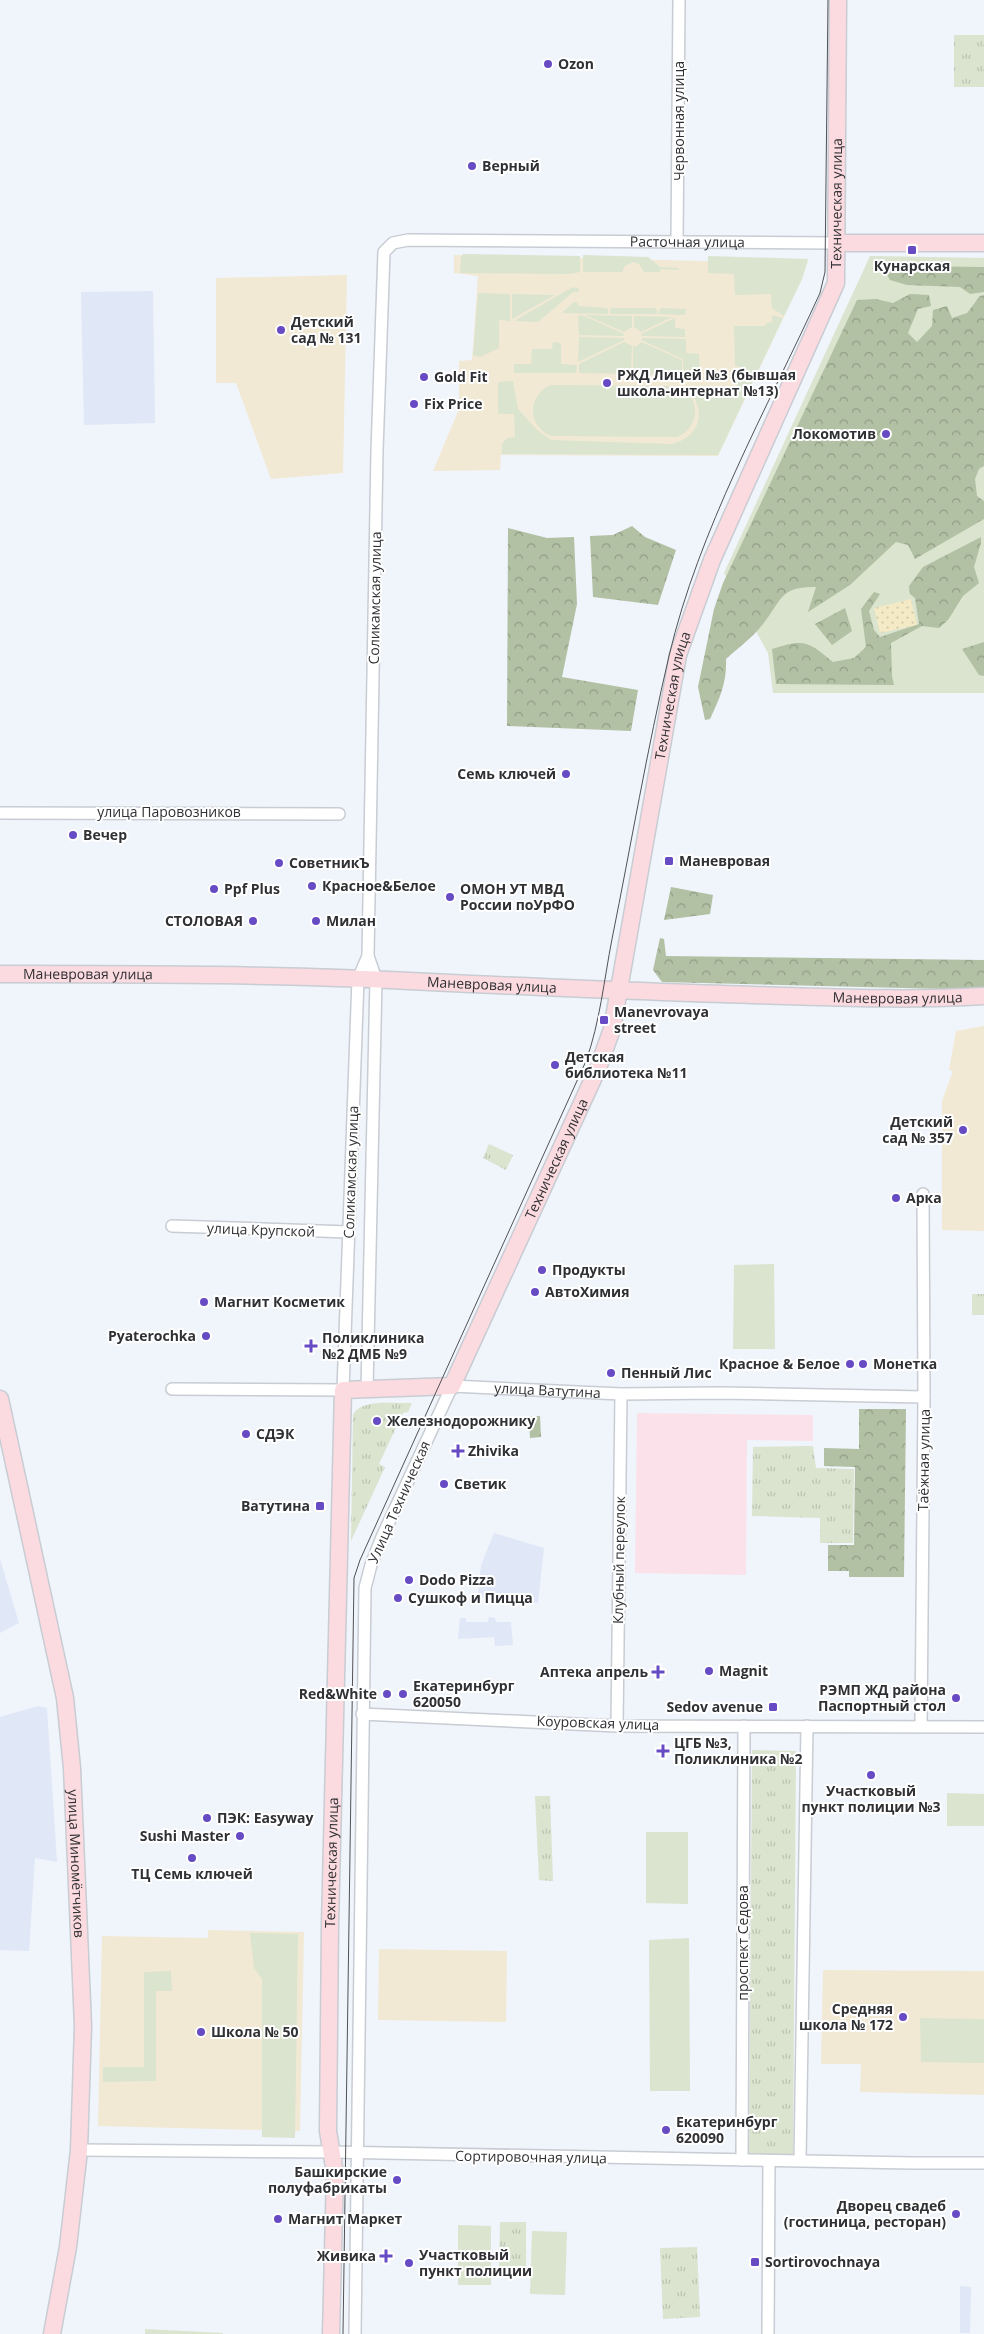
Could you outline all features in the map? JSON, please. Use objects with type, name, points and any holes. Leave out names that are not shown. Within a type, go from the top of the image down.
[{"type":"main road","name":"Техническая улица","points":[[452,1386],[598,1068],[612,1029],[617,991],[678,655],[712,560],[836,283],[838,0]]},
{"type":"main road","name":"Расточная улица","points":[[836,243],[984,243]]},
{"type":"main road","name":"Маневровая улица","points":[[0,974],[172,974],[376,979],[617,991],[916,999],[984,996]]},
{"type":"main road","name":"улица Ватутина","points":[[343,1390],[452,1386]]},
{"type":"main road","name":"Техническая улица","points":[[331,2334],[335,2173],[328,2131],[330,1915],[343,1390]]},
{"type":"main road","name":"улица Миномётчиков","points":[[0,1399],[66,1707],[72,1768],[82,2017],[79,2150],[68,2247],[57,2317],[52,2334]]},
{"type":"street","name":"Червонная улица","points":[[678,242],[679,0]]},
{"type":"street","name":"Расточная улица","points":[[392,243],[408,240],[836,243]]},
{"type":"street","name":"Соликамская улица","points":[[367,1390],[376,979],[368,956],[379,363],[384,252],[392,243]]},
{"type":"street","name":"улица Паровозников","points":[[0,813],[339,814]]},
{"type":"street","name":"Соликамская улица","points":[[343,1390],[358,979],[368,956]]},
{"type":"street","name":"Таёжная улица","points":[[921,1726],[924,1397],[923,1194]]},
{"type":"street","name":"улица Крупской","points":[[172,1226],[350,1232]]},
{"type":"street","name":"улица Ватутина","points":[[452,1386],[621,1394],[720,1393],[924,1397]]},
{"type":"street","name":"Улица Техническая","points":[[354,2334],[365,1588],[371,1564],[452,1386]]},
{"type":"street","name":"улица Ватутина","points":[[172,1389],[343,1390]]},
{"type":"street","name":"Клубный переулок","points":[[617,1726],[621,1394]]},
{"type":"street","name":"Коуровская улица","points":[[362,1714],[617,1726],[984,1727]]},
{"type":"street","name":"проспект Седова","points":[[742,2160],[744,1726]]},
{"type":"street","points":[[800,2160],[807,1726]]},
{"type":"street","name":"Сортировочная улица","points":[[79,2150],[356,2152],[912,2163],[984,2162]]},
{"type":"street","points":[[768,2334],[770,2161]]},
{"type":"shaded area","name":"РЖД Лицей №3 (бывшая школа-интернат №13)","points":[[454,255],[704,261],[808,261],[802,279],[718,456],[501,455],[500,470],[433,471],[459,409],[459,361],[472,360],[478,276],[454,273]]},
{"type":"shaded area","name":"Детский сад № 131","points":[[347,275],[343,473],[271,479],[236,383],[216,383],[216,278]]},
{"type":"shaded area","points":[[153,291],[155,423],[84,425],[81,292]]},
{"type":"shaded area","name":"Детский сад № 357","points":[[984,1026],[984,1231],[942,1230],[942,1101],[953,1071],[949,1070],[956,1031]]},
{"type":"shaded area","points":[[637,1413],[813,1415],[813,1441],[747,1440],[746,1575],[635,1573]]},
{"type":"shaded area","points":[[494,1533],[544,1548],[538,1603],[478,1597],[481,1565]]},
{"type":"shaded area","points":[[0,1559],[19,1623],[0,1633]]},
{"type":"shaded area","points":[[489,1617],[495,1618],[496,1622],[511,1622],[513,1645],[495,1646],[494,1637],[458,1639],[460,1618],[466,1618],[466,1622],[488,1622]]},
{"type":"shaded area","points":[[38,1706],[47,1708],[57,1862],[35,1858],[29,1951],[0,1950],[0,1717]]},
{"type":"shaded area","name":"Школа № 50","points":[[208,1930],[304,1932],[300,2131],[98,2126],[102,1936],[208,1938]]},
{"type":"shaded area","points":[[379,1949],[507,1951],[506,2022],[378,2020]]},
{"type":"shaded area","name":"Средняя школа № 172","points":[[823,1970],[984,1971],[984,2095],[860,2092],[861,2064],[821,2064]]},
{"type":"shaded area","points":[[960,2286],[971,2287],[970,2333],[960,2333]]},
{"type":"green space","points":[[954,35],[984,35],[984,87],[954,87]]},
{"type":"green space","points":[[463,254],[580,256],[580,272],[570,274],[460,273],[461,257]]},
{"type":"green space","points":[[583,255],[648,257],[660,267],[679,268],[678,270],[661,269],[660,272],[644,272],[639,264],[633,262],[625,266],[622,272],[583,272]]},
{"type":"green space","points":[[708,256],[808,259],[802,279],[784,316],[772,308],[771,294],[735,295],[734,274],[708,273]]},
{"type":"green space","name":"Локомотив","points":[[870,256],[984,258],[984,693],[773,693],[768,653],[724,573]]},
{"type":"green space","points":[[910,266],[984,267],[984,292],[970,294],[960,287],[907,285],[890,280],[886,273],[892,269],[899,272]]},
{"type":"green space","points":[[573,287],[579,289],[579,292],[573,292],[538,322],[514,321]]},
{"type":"green space","points":[[478,293],[510,294],[510,321],[499,320],[499,348],[480,357],[473,355]]},
{"type":"green space","points":[[512,294],[555,295],[512,319]]},
{"type":"green space","points":[[910,294],[929,295],[931,306],[918,309],[908,333],[917,342],[932,326],[933,310],[947,306],[952,318],[967,313],[980,296],[984,295],[984,466],[979,469],[975,479],[977,496],[984,501],[984,519],[915,559],[908,545],[896,542],[850,585],[808,612],[816,587],[804,587],[788,592],[779,601],[759,629],[726,659],[724,683],[720,697],[710,719],[705,720],[698,687],[714,609],[723,583],[857,300],[876,299],[893,303]]},
{"type":"green space","points":[[574,302],[577,302],[578,306],[608,309],[608,314],[562,313]]},
{"type":"green space","points":[[654,308],[657,310],[657,314],[610,314],[610,309]]},
{"type":"green space","points":[[661,308],[686,309],[685,315],[658,314]]},
{"type":"green space","points":[[582,315],[624,334],[623,336],[579,335],[578,316]]},
{"type":"green space","points":[[585,315],[632,316],[632,327],[624,332]]},
{"type":"green space","points":[[772,315],[783,318],[718,455],[502,454],[502,444],[507,438],[515,437],[514,414],[498,414],[498,382],[513,381],[518,409],[537,430],[551,440],[672,444],[682,440],[696,428],[699,411],[692,394],[685,386],[713,387],[713,393],[737,394],[738,366],[735,366],[734,326],[765,326],[767,323],[772,322]]},
{"type":"green space","points":[[634,316],[672,317],[641,332],[634,327]]},
{"type":"green space","points":[[675,318],[675,328],[685,329],[685,337],[642,336],[641,334]]},
{"type":"green space","points":[[579,337],[624,338],[624,340],[578,362]]},
{"type":"green space","points":[[642,338],[686,339],[686,353],[699,354],[700,377],[684,376],[683,359],[641,340]]},
{"type":"green space","points":[[553,342],[561,343],[561,364],[577,365],[576,373],[514,373],[514,364],[531,364],[532,349],[552,349]]},
{"type":"green space","points":[[624,342],[632,346],[631,374],[579,373],[579,364]]},
{"type":"green space","points":[[641,342],[682,360],[682,376],[633,374],[633,346],[637,346]]},
{"type":"green space","points":[[551,385],[677,386],[685,391],[694,404],[694,419],[685,432],[677,437],[551,436],[538,425],[534,418],[533,410],[538,396]]},
{"type":"green space","points":[[632,526],[645,537],[676,550],[658,605],[593,597],[590,536],[613,535]]},
{"type":"green space","points":[[508,528],[547,538],[574,537],[577,604],[562,677],[638,690],[631,731],[507,726]]},
{"type":"green space","points":[[981,537],[974,567],[979,583],[963,596],[948,620],[939,628],[922,626],[891,643],[894,685],[776,684],[772,649],[791,644],[804,644],[817,649],[833,662],[854,658],[866,647],[861,609],[874,592],[880,594],[869,611],[874,630],[880,637],[919,624],[915,598],[910,594],[909,586],[923,567]]},
{"type":"green space","points":[[845,608],[852,631],[832,645],[815,624]]},
{"type":"green space","points":[[984,642],[984,676],[979,675],[962,649]]},
{"type":"green space","points":[[671,887],[713,895],[710,914],[664,920]]},
{"type":"green space","points":[[660,938],[664,939],[666,956],[984,960],[984,990],[662,982],[653,970]]},
{"type":"green space","points":[[489,1144],[513,1155],[506,1170],[483,1158]]},
{"type":"green space","points":[[774,1264],[775,1349],[733,1349],[734,1265]]},
{"type":"green space","points":[[972,1294],[984,1294],[984,1315],[972,1315]]},
{"type":"green space","points":[[412,1403],[408,1412],[403,1413],[379,1464],[385,1467],[351,1541],[353,1415],[363,1406],[371,1404]]},
{"type":"green space","points":[[859,1409],[906,1409],[904,1577],[849,1577],[849,1571],[828,1571],[828,1545],[854,1545],[855,1467],[824,1466],[824,1448],[859,1449]]},
{"type":"green space","points":[[529,1416],[540,1416],[541,1437],[530,1438]]},
{"type":"green space","points":[[813,1446],[816,1468],[854,1469],[853,1543],[820,1543],[820,1518],[752,1516],[753,1447]]},
{"type":"green space","points":[[752,1750],[796,1751],[793,2154],[749,2154]]},
{"type":"green space","points":[[947,1793],[984,1794],[984,1826],[947,1826]]},
{"type":"green space","points":[[535,1796],[550,1796],[553,1881],[539,1880]]},
{"type":"green space","points":[[646,1832],[688,1832],[688,1904],[646,1903]]},
{"type":"green space","points":[[250,1933],[298,1934],[295,2138],[262,2137],[262,1979],[254,1968]]},
{"type":"green space","points":[[689,1938],[690,2091],[650,2091],[649,1940]]},
{"type":"green space","points":[[171,1971],[172,1991],[156,1991],[156,2081],[103,2082],[103,2067],[144,2067],[144,1972]]},
{"type":"green space","points":[[920,2018],[984,2019],[984,2063],[921,2062]]},
{"type":"green space","points":[[500,2222],[526,2222],[526,2273],[499,2271]]},
{"type":"green space","points":[[458,2225],[491,2226],[491,2285],[458,2285]]},
{"type":"green space","points":[[532,2231],[567,2232],[565,2295],[530,2294]]},
{"type":"green space","points":[[697,2247],[700,2317],[663,2319],[660,2248]]},
{"type":"green space","points":[[145,2329],[223,2333],[223,2334],[145,2334]]},
{"type":"sand","points":[[911,599],[917,625],[880,633],[874,608]]},
{"type":"tram line","points":[[343,2334],[354,1578],[360,1560],[586,1061],[598,1016],[653,727],[682,609],[716,516],[820,293],[825,272],[828,0]]},
{"type":"place","name":"Ozon","points":[[548,64]]},
{"type":"place","name":"Верный","points":[[472,166]]},
{"type":"place","name":"Кунарская","points":[[912,250]]},
{"type":"place","name":"Детский сад № 131","points":[[281,330]]},
{"type":"place","name":"Gold Fit","points":[[424,377]]},
{"type":"place","name":"РЖД Лицей №3 (бывшая школа-интернат №13)","points":[[607,383]]},
{"type":"place","name":"Fix Price","points":[[414,404]]},
{"type":"place","name":"Локомотив","points":[[886,434]]},
{"type":"place","name":"Семь ключей","points":[[566,774]]},
{"type":"place","name":"Вечер","points":[[73,835]]},
{"type":"place","name":"Маневровая","points":[[669,861]]},
{"type":"place","name":"СоветникЪ","points":[[279,863]]},
{"type":"place","name":"Красное&Белое","points":[[312,886]]},
{"type":"place","name":"Ppf Plus","points":[[214,889]]},
{"type":"place","name":"ОМОН УТ МВД России поУрФО","points":[[450,897]]},
{"type":"place","name":"СТОЛОВАЯ","points":[[253,921]]},
{"type":"place","name":"Милан","points":[[316,921]]},
{"type":"place","name":"Manevrovaya street","points":[[604,1020]]},
{"type":"place","name":"Детская библиотека №11","points":[[555,1065]]},
{"type":"place","name":"Детский сад № 357","points":[[963,1130]]},
{"type":"place","name":"Арка","points":[[896,1198]]},
{"type":"place","name":"Продукты","points":[[542,1270]]},
{"type":"place","name":"АвтоХимия","points":[[535,1292]]},
{"type":"place","name":"Магнит Косметик","points":[[204,1302]]},
{"type":"place","name":"Pyaterochka","points":[[206,1336]]},
{"type":"place","name":"Поликлиника №2 ДМБ №9","points":[[311,1346]]},
{"type":"place","name":"Красное & Белое","points":[[850,1364]]},
{"type":"place","name":"Монетка","points":[[863,1364]]},
{"type":"place","name":"Пенный Лис","points":[[611,1373]]},
{"type":"place","name":"Железнодорожнику","points":[[377,1421]]},
{"type":"place","name":"СДЭК","points":[[246,1434]]},
{"type":"place","name":"Zhivika","points":[[458,1451]]},
{"type":"place","name":"Светик","points":[[444,1484]]},
{"type":"place","name":"Ватутина","points":[[320,1506]]},
{"type":"place","name":"Dodo Pizza","points":[[409,1580]]},
{"type":"place","name":"Сушкоф и Пицца","points":[[398,1598]]},
{"type":"place","name":"Magnit","points":[[709,1671]]},
{"type":"place","name":"Аптека апрель","points":[[658,1672]]},
{"type":"place","name":"Red&White","points":[[387,1694]]},
{"type":"place","name":"Екатеринбург 620050","points":[[403,1694]]},
{"type":"place","name":"РЭМП ЖД района Паспортный стол","points":[[956,1698]]},
{"type":"place","name":"Sedov avenue","points":[[773,1707]]},
{"type":"place","name":"ЦГБ №3, Поликлиника №2","points":[[663,1751]]},
{"type":"place","name":"Участковый пункт полиции №3","points":[[871,1775]]},
{"type":"place","name":"ПЭК: Easyway","points":[[207,1818]]},
{"type":"place","name":"Sushi Master","points":[[240,1836]]},
{"type":"place","name":"ТЦ Семь ключей","points":[[192,1858]]},
{"type":"place","name":"Средняя школа № 172","points":[[903,2017]]},
{"type":"place","name":"Школа № 50","points":[[201,2032]]},
{"type":"place","name":"Екатеринбург 620090","points":[[666,2130]]},
{"type":"place","name":"Башкирские полуфабрикаты","points":[[397,2180]]},
{"type":"place","name":"Дворец свадеб (гостиница, ресторан)","points":[[956,2214]]},
{"type":"place","name":"Магнит Маркет","points":[[278,2219]]},
{"type":"place","name":"Живика","points":[[386,2256]]},
{"type":"place","name":"Sortirovochnaya","points":[[755,2262]]},
{"type":"place","name":"Участковый пункт полиции","points":[[409,2263]]}]
